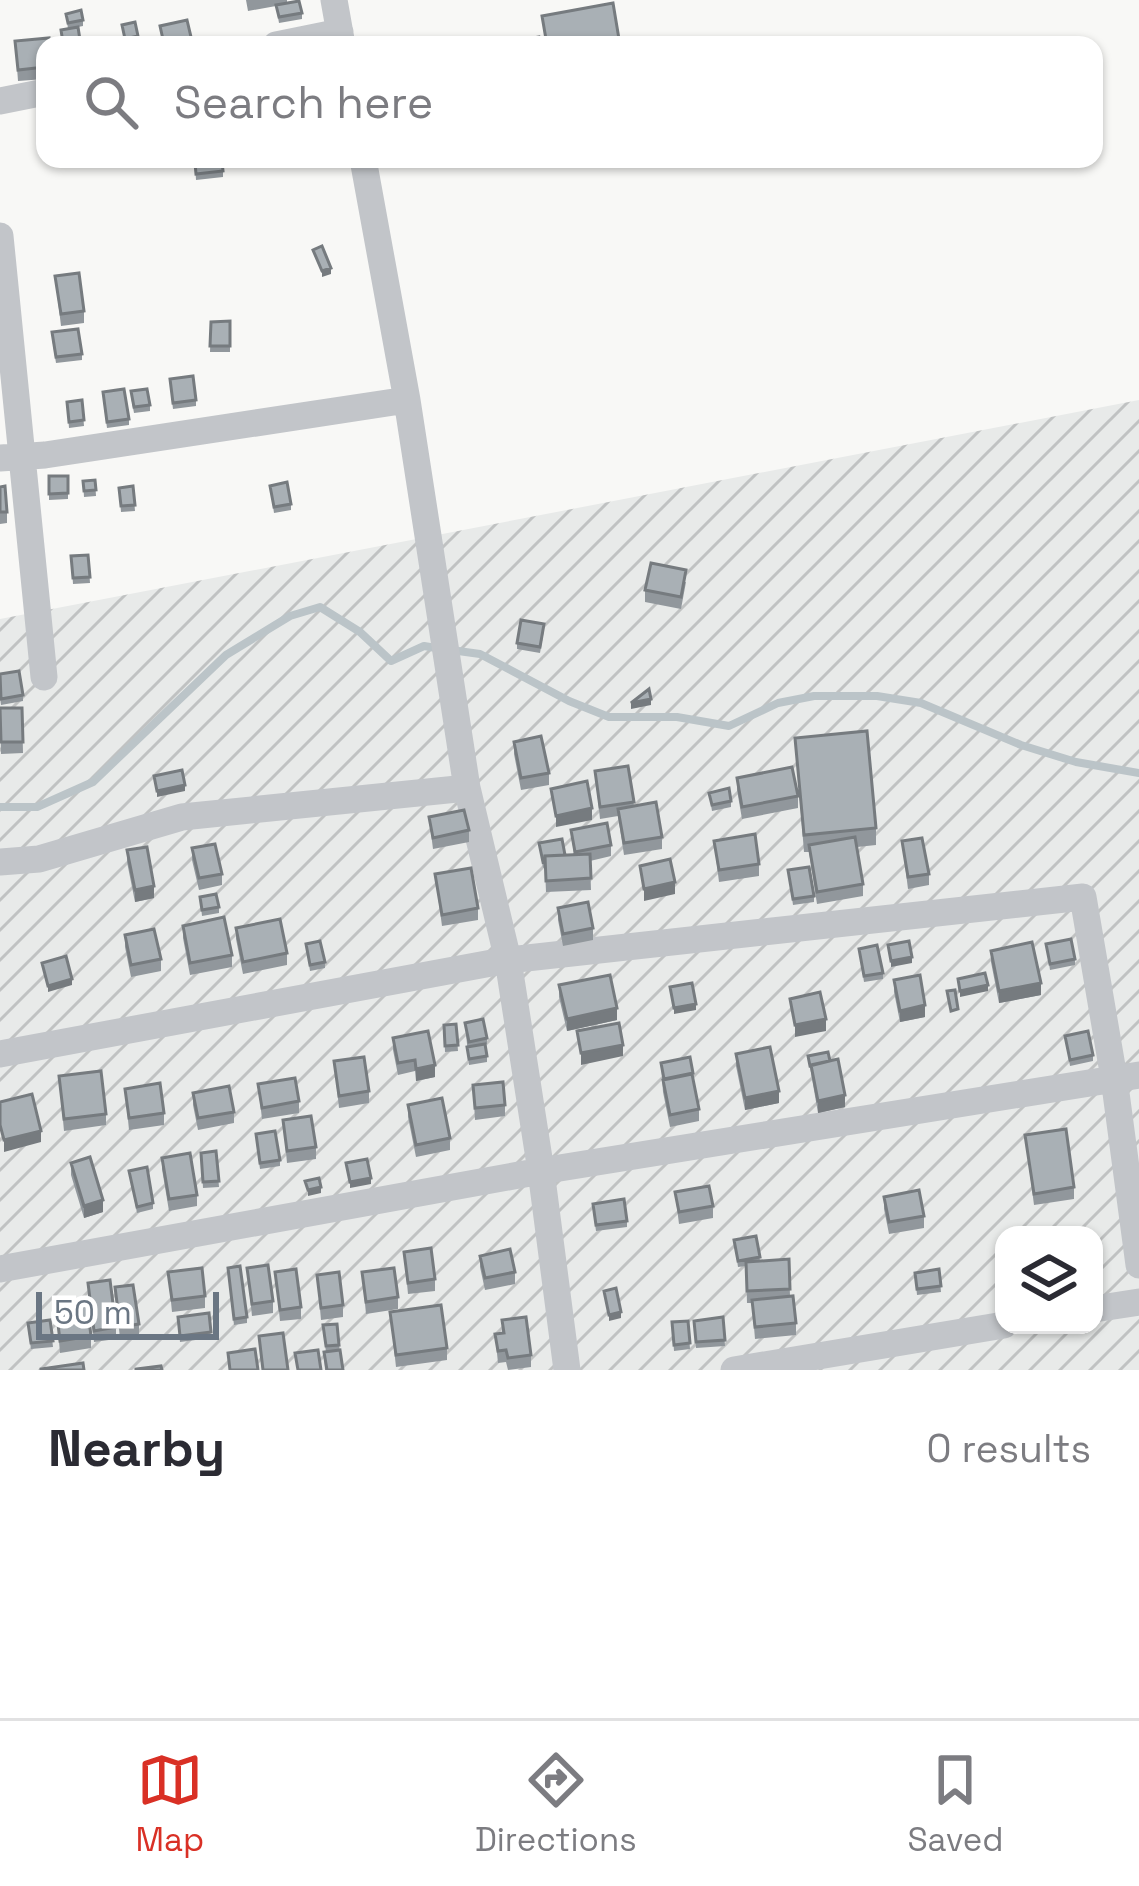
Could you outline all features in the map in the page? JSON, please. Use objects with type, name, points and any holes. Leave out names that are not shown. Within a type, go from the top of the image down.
[{"type":"street","points":[[334,0],[340,36]]},
{"type":"street","points":[[0,101],[36,94]]},
{"type":"street","points":[[365,168],[407,400],[467,788],[508,960],[542,1171],[566,1370]]},
{"type":"street","points":[[0,236],[12,457],[44,677]]},
{"type":"street","points":[[12,457],[407,400]]},
{"type":"street","points":[[0,862],[39,859],[182,817],[467,788]]},
{"type":"street","points":[[0,1054],[508,960],[1082,897],[1126,1077],[1139,1265]]},
{"type":"street","points":[[0,1269],[542,1171],[1126,1077]]},
{"type":"street","points":[[1103,1308],[1139,1302]]},
{"type":"street","points":[[734,1370],[995,1326]]},
{"type":"shaded area","points":[[1139,400],[1139,1370],[0,1370],[0,619]]},
{"type":"building","points":[[299,1],[302,13],[279,17],[276,5]]},
{"type":"building","points":[[613,3],[618,36],[545,36],[542,16]]},
{"type":"building","points":[[81,10],[83,20],[68,23],[66,14]]},
{"type":"building","points":[[187,20],[191,36],[162,36],[160,26]]},
{"type":"building","points":[[135,22],[138,36],[124,36],[122,25]]},
{"type":"building","points":[[78,27],[79,36],[62,36],[61,30]]},
{"type":"building","points":[[36,39],[36,68],[18,70],[15,41]]},
{"type":"building","points":[[195,168],[223,168],[223,171],[196,174]]},
{"type":"building","points":[[322,246],[331,268],[322,271],[313,250]]},
{"type":"building","points":[[79,273],[84,311],[61,314],[55,276]]},
{"type":"building","points":[[230,321],[230,346],[210,346],[211,322]]},
{"type":"building","points":[[78,329],[82,354],[56,357],[52,332]]},
{"type":"building","points":[[193,376],[196,400],[173,403],[170,379]]},
{"type":"building","points":[[124,389],[129,419],[107,422],[103,392]]},
{"type":"building","points":[[147,389],[150,405],[134,407],[131,391]]},
{"type":"building","points":[[82,400],[84,420],[69,422],[67,402]]},
{"type":"building","points":[[49,476],[68,476],[68,493],[49,494]]},
{"type":"building","points":[[95,480],[96,490],[84,491],[83,481]]},
{"type":"building","points":[[287,482],[291,504],[274,507],[270,486]]},
{"type":"building","points":[[5,486],[7,512],[0,512],[0,487]]},
{"type":"building","points":[[133,486],[135,505],[121,506],[119,488]]},
{"type":"building","points":[[88,555],[90,577],[73,578],[71,556]]},
{"type":"building","points":[[651,563],[686,570],[681,597],[645,590]]},
{"type":"building","points":[[521,620],[544,624],[540,647],[517,643]]},
{"type":"building","points":[[19,671],[23,695],[1,699],[0,674]]},
{"type":"building","points":[[649,689],[651,699],[631,703]]},
{"type":"building","points":[[0,708],[22,708],[23,742],[1,742]]},
{"type":"building","points":[[867,731],[876,828],[804,835],[795,738]]},
{"type":"building","points":[[541,736],[549,773],[521,778],[514,742]]},
{"type":"building","points":[[628,766],[634,802],[600,807],[595,771]]},
{"type":"building","points":[[792,767],[798,796],[742,807],[737,778]]},
{"type":"building","points":[[182,770],[185,785],[157,791],[154,776]]},
{"type":"building","points":[[587,781],[592,808],[556,816],[551,789]]},
{"type":"building","points":[[729,788],[731,801],[712,805],[709,793]]},
{"type":"building","points":[[656,802],[662,837],[624,843],[618,809]]},
{"type":"building","points":[[464,810],[469,830],[433,838],[429,817]]},
{"type":"building","points":[[607,823],[611,845],[575,852],[571,830]]},
{"type":"building","points":[[755,834],[759,864],[719,870],[714,841]]},
{"type":"building","points":[[855,837],[863,884],[817,892],[809,845]]},
{"type":"building","points":[[922,838],[929,874],[908,877],[902,841]]},
{"type":"building","points":[[562,839],[565,855],[545,856],[543,862],[539,843]]},
{"type":"building","points":[[215,844],[222,874],[199,878],[192,848]]},
{"type":"building","points":[[147,847],[154,886],[135,890],[127,850]]},
{"type":"building","points":[[590,854],[591,878],[546,881],[545,856]]},
{"type":"building","points":[[670,859],[675,882],[644,889],[640,866]]},
{"type":"building","points":[[809,867],[814,896],[793,899],[788,870]]},
{"type":"building","points":[[471,868],[478,908],[442,915],[435,874]]},
{"type":"building","points":[[216,894],[219,907],[202,910],[200,897]]},
{"type":"building","points":[[588,902],[593,928],[563,934],[558,908]]},
{"type":"building","points":[[224,917],[232,955],[190,963],[183,926]]},
{"type":"building","points":[[280,919],[287,953],[243,962],[236,928]]},
{"type":"building","points":[[154,929],[161,959],[131,965],[125,935]]},
{"type":"building","points":[[1071,939],[1075,959],[1050,964],[1046,944]]},
{"type":"building","points":[[320,941],[325,962],[310,965],[306,944]]},
{"type":"building","points":[[909,941],[912,957],[891,961],[888,945]]},
{"type":"building","points":[[1032,942],[1041,983],[999,991],[991,951]]},
{"type":"building","points":[[877,945],[883,973],[864,976],[859,949]]},
{"type":"building","points":[[66,956],[72,979],[48,986],[42,963]]},
{"type":"building","points":[[985,973],[988,985],[960,991],[958,979]]},
{"type":"building","points":[[610,975],[617,1008],[567,1019],[559,985]]},
{"type":"building","points":[[920,975],[925,1005],[900,1011],[894,980]]},
{"type":"building","points":[[692,983],[696,1004],[674,1008],[670,987]]},
{"type":"building","points":[[955,990],[958,1009],[951,1011],[947,991]]},
{"type":"building","points":[[820,992],[826,1019],[795,1025],[790,999]]},
{"type":"building","points":[[483,1019],[487,1038],[469,1042],[465,1023]]},
{"type":"building","points":[[619,1023],[623,1045],[581,1053],[577,1031]]},
{"type":"building","points":[[456,1024],[458,1045],[445,1046],[444,1025]]},
{"type":"building","points":[[428,1031],[435,1065],[416,1069],[415,1060],[398,1063],[393,1038]]},
{"type":"building","points":[[1088,1031],[1093,1055],[1070,1060],[1065,1036]]},
{"type":"building","points":[[485,1044],[487,1056],[469,1059],[467,1047]]},
{"type":"building","points":[[770,1047],[779,1091],[745,1098],[736,1054]]},
{"type":"building","points":[[828,1052],[830,1061],[810,1066],[808,1056]]},
{"type":"building","points":[[364,1057],[369,1091],[339,1096],[334,1061]]},
{"type":"building","points":[[690,1057],[693,1073],[664,1079],[661,1063]]},
{"type":"building","points":[[838,1059],[845,1095],[818,1101],[811,1065]]},
{"type":"building","points":[[101,1071],[106,1114],[64,1119],[59,1076]]},
{"type":"building","points":[[692,1074],[699,1109],[670,1115],[663,1080]]},
{"type":"building","points":[[295,1078],[299,1101],[262,1108],[258,1084]]},
{"type":"building","points":[[503,1082],[505,1105],[475,1108],[473,1085]]},
{"type":"building","points":[[160,1083],[164,1113],[129,1118],[125,1089]]},
{"type":"building","points":[[229,1086],[234,1112],[198,1118],[193,1093]]},
{"type":"building","points":[[32,1094],[41,1131],[4,1140],[0,1102]]},
{"type":"building","points":[[442,1098],[450,1138],[416,1145],[408,1105]]},
{"type":"building","points":[[311,1116],[316,1147],[287,1151],[283,1120]]},
{"type":"building","points":[[1066,1129],[1074,1187],[1034,1194],[1025,1135]]},
{"type":"building","points":[[275,1131],[280,1160],[260,1163],[256,1134]]},
{"type":"building","points":[[216,1151],[219,1181],[203,1182],[201,1153]]},
{"type":"building","points":[[190,1153],[197,1195],[169,1199],[162,1158]]},
{"type":"building","points":[[90,1157],[103,1200],[84,1206],[71,1163]]},
{"type":"building","points":[[367,1159],[371,1178],[350,1182],[346,1163]]},
{"type":"building","points":[[147,1167],[153,1203],[137,1207],[129,1171]]},
{"type":"building","points":[[319,1178],[321,1187],[308,1190],[305,1181]]},
{"type":"building","points":[[709,1186],[713,1206],[679,1212],[675,1192]]},
{"type":"building","points":[[919,1190],[924,1216],[889,1222],[884,1197]]},
{"type":"building","points":[[624,1199],[627,1221],[596,1225],[593,1204]]},
{"type":"building","points":[[756,1236],[760,1257],[738,1261],[734,1240]]},
{"type":"building","points":[[431,1248],[435,1279],[408,1283],[404,1252]]},
{"type":"building","points":[[510,1249],[515,1272],[485,1278],[480,1256]]},
{"type":"building","points":[[789,1259],[790,1289],[747,1291],[746,1262]]},
{"type":"building","points":[[268,1265],[273,1301],[252,1304],[247,1268]]},
{"type":"building","points":[[240,1266],[247,1317],[234,1319],[228,1268]]},
{"type":"building","points":[[202,1268],[205,1296],[172,1300],[168,1272]]},
{"type":"building","points":[[394,1268],[398,1297],[366,1302],[362,1272]]},
{"type":"building","points":[[296,1269],[301,1307],[280,1310],[275,1272]]},
{"type":"building","points":[[939,1269],[941,1286],[917,1289],[915,1273]]},
{"type":"building","points":[[339,1272],[343,1305],[321,1308],[317,1275]]},
{"type":"building","points":[[110,1280],[116,1327],[94,1331],[88,1283]]},
{"type":"building","points":[[133,1285],[139,1324],[120,1327],[115,1287]]},
{"type":"building","points":[[616,1288],[621,1312],[609,1315],[604,1291]]},
{"type":"building","points":[[793,1296],[796,1323],[755,1327],[752,1300]]},
{"type":"building","points":[[87,1303],[91,1336],[60,1341],[56,1307]]},
{"type":"building","points":[[441,1305],[447,1348],[396,1355],[390,1312]]},
{"type":"building","points":[[209,1313],[211,1332],[180,1336],[178,1317]]},
{"type":"building","points":[[526,1317],[531,1355],[508,1358],[506,1350],[498,1351],[495,1334],[504,1333],[502,1320]]},
{"type":"building","points":[[723,1317],[725,1340],[696,1342],[694,1321]]},
{"type":"building","points":[[50,1320],[53,1341],[31,1343],[28,1323]]},
{"type":"building","points":[[688,1321],[690,1343],[674,1345],[672,1322]]},
{"type":"building","points":[[337,1324],[339,1345],[326,1346],[323,1325]]},
{"type":"building","points":[[283,1333],[288,1370],[263,1370],[259,1336]]},
{"type":"building","points":[[255,1349],[258,1370],[230,1370],[228,1353]]},
{"type":"building","points":[[318,1350],[321,1370],[298,1370],[295,1353]]},
{"type":"building","points":[[340,1350],[343,1370],[327,1370],[324,1352]]},
{"type":"building","points":[[83,1363],[84,1370],[41,1370],[41,1369]]},
{"type":"waterway","points":[[0,807],[37,807],[93,782],[226,655],[290,616],[320,607],[360,632],[391,661],[424,646],[436,648]]},
{"type":"waterway","points":[[451,650],[480,654],[609,717],[677,717],[729,726],[778,703],[814,696],[877,696],[921,703],[1021,745],[1076,762],[1139,773]]}]
